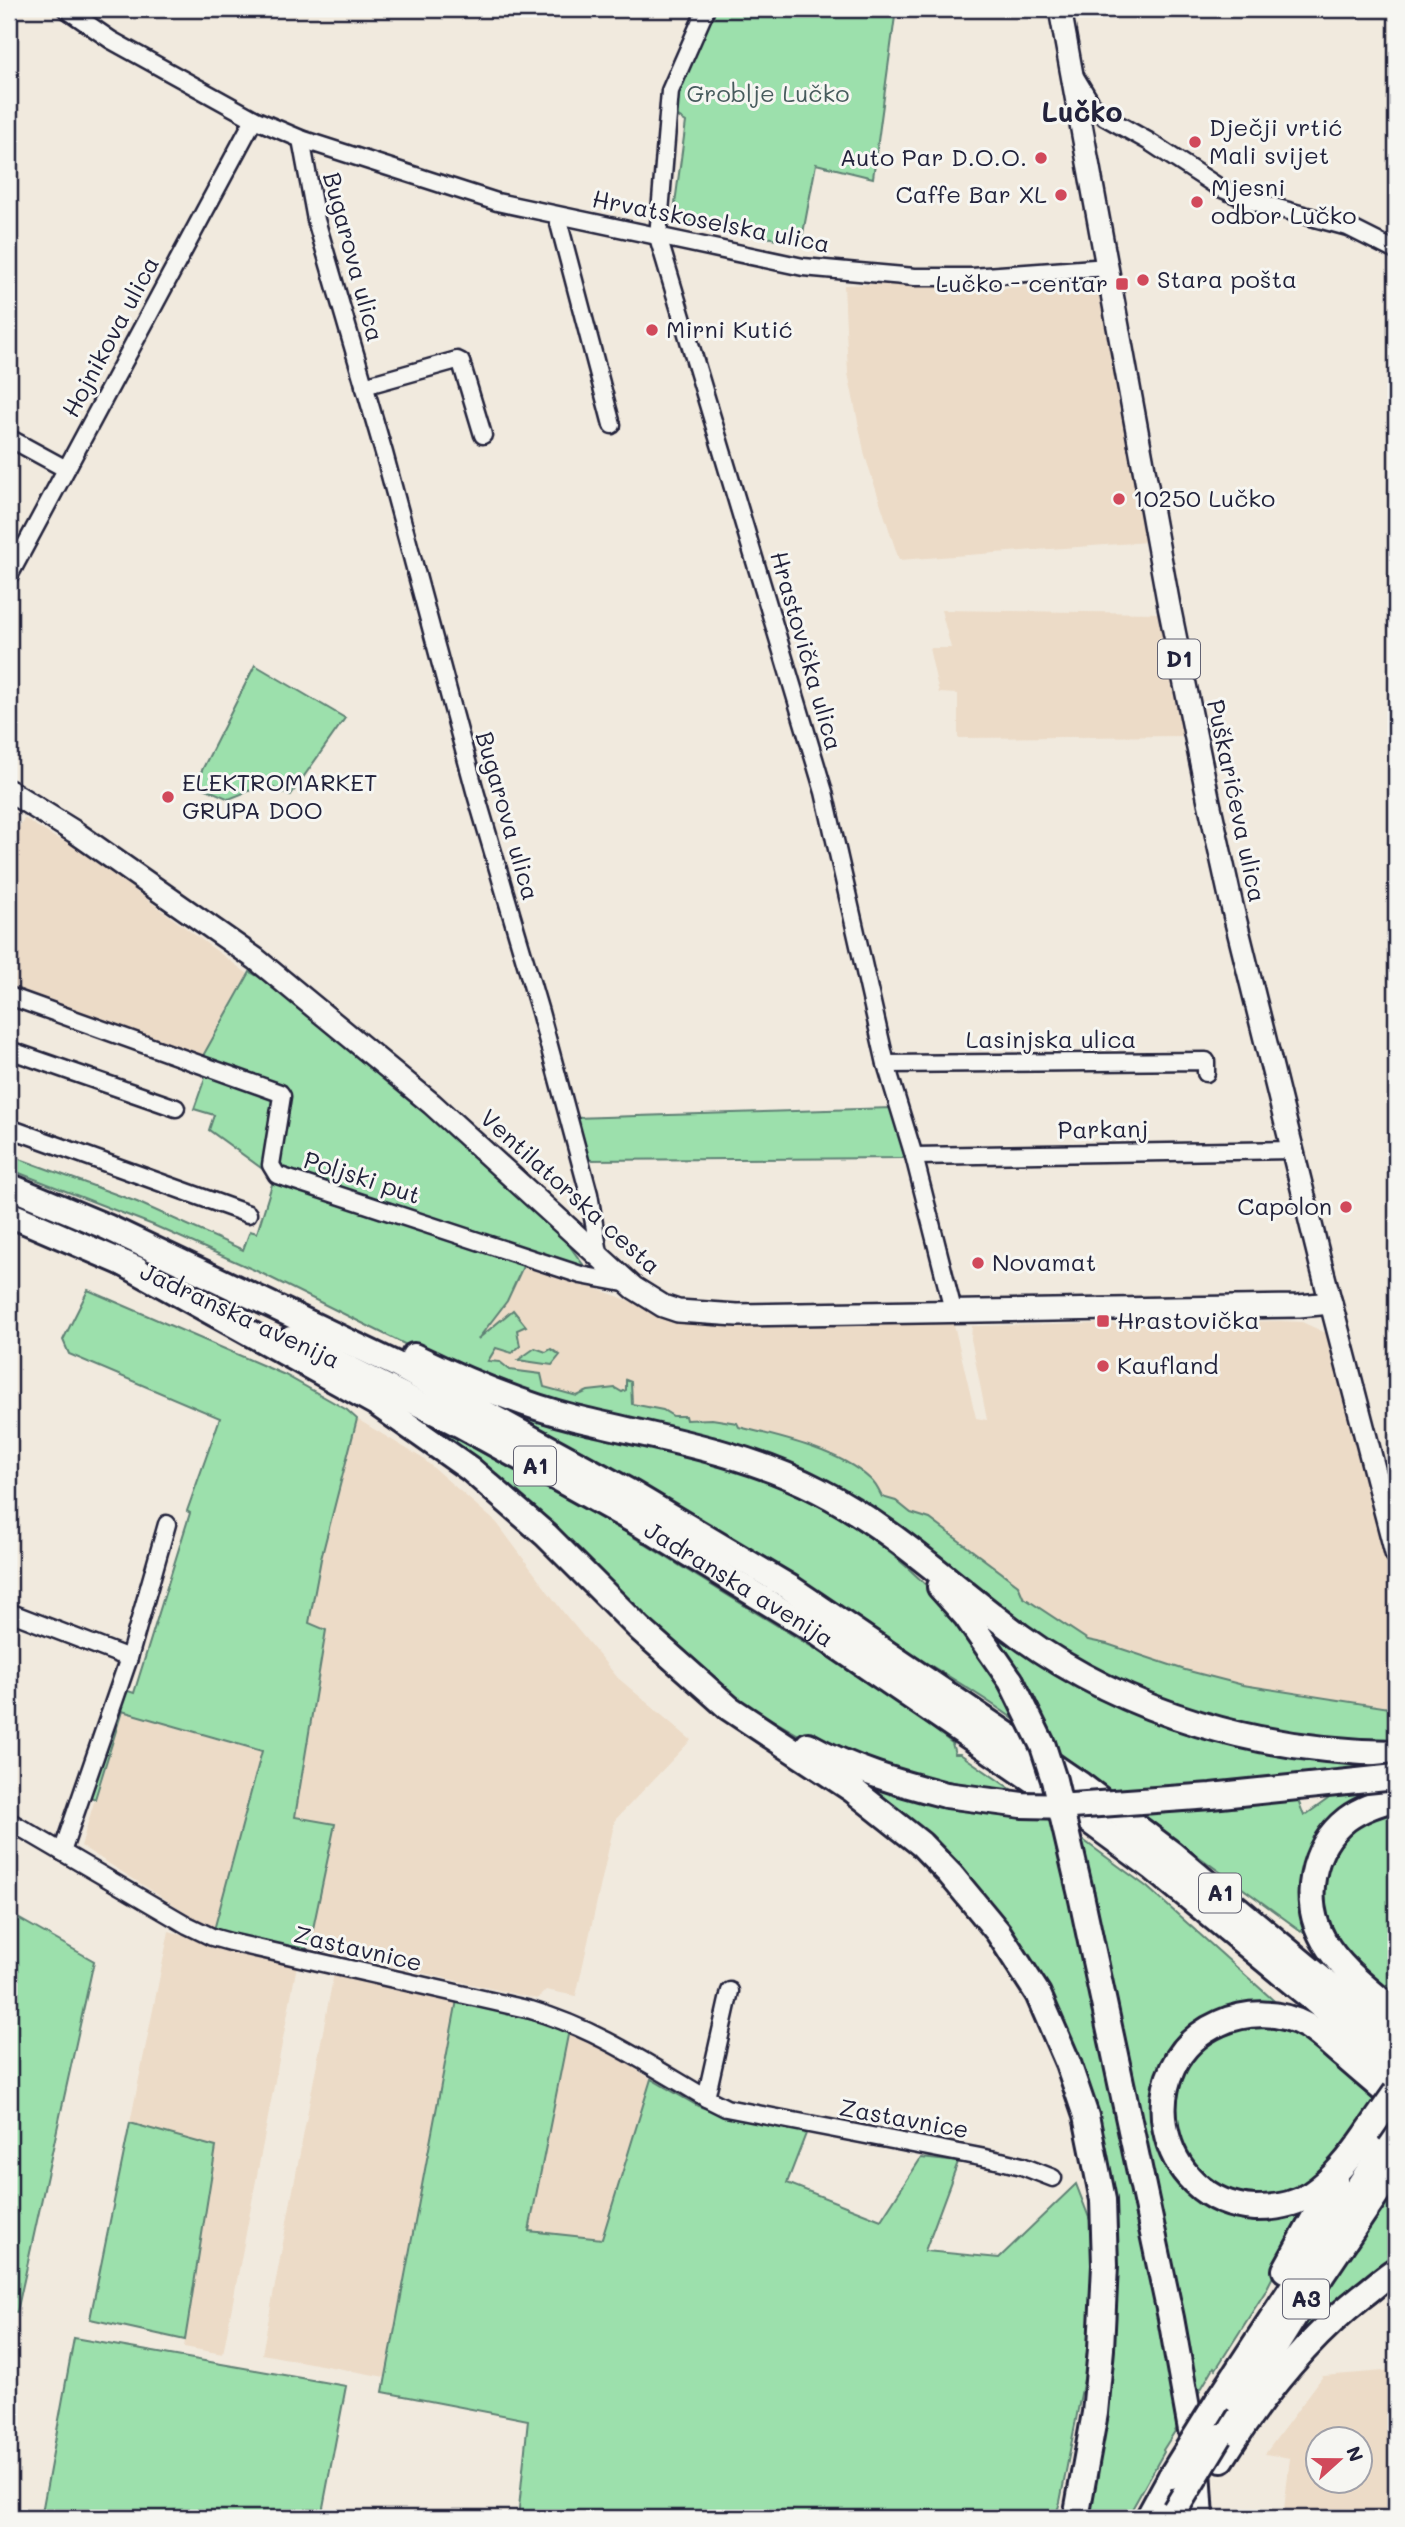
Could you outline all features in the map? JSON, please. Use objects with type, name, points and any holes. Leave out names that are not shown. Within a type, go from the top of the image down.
[{"type":"highway","points":[[11,1186],[63,1195],[105,1212],[451,1374],[507,1397],[573,1417],[704,1446],[775,1471],[818,1490],[912,1550],[1020,1636],[1118,1693],[1209,1727],[1255,1738],[1340,1751],[1396,1753]]},
{"type":"highway","name":"Jadranska avenija","points":[[11,1186],[107,1227],[308,1321],[502,1421],[631,1493],[789,1587],[930,1695],[1039,1784],[1152,1867],[1310,1997],[1396,2072]]},
{"type":"highway","name":"Jadranska avenija","points":[[9,1214],[304,1345],[379,1382],[640,1524],[815,1631],[930,1695],[1081,1785],[1171,1853],[1396,2040]]},
{"type":"highway","points":[[123,1263],[376,1403],[470,1469],[547,1535],[640,1629],[729,1708],[853,1790],[920,1844],[967,1893],[998,1932],[1038,1994],[1068,2063],[1086,2116],[1103,2200],[1105,2265],[1101,2349],[1095,2413],[1076,2518]]},
{"type":"highway","points":[[856,1512],[895,1543],[966,1616],[1011,1681],[1043,1745],[1055,1780],[1081,1895],[1171,2318],[1198,2469],[1201,2518]]},
{"type":"highway","points":[[710,1689],[815,1749],[857,1769],[895,1783],[946,1795],[1022,1805],[1072,1806],[1211,1796],[1396,1777]]},
{"type":"highway","points":[[930,1695],[975,1700],[1156,1829],[1272,1918],[1396,2021]]},
{"type":"highway","points":[[930,1695],[963,1745],[1163,1895],[1396,2093],[1386,2143],[1353,2153],[1310,2195],[1289,2204],[1276,2207],[1242,2207],[1217,2198],[1191,2180],[1171,2152],[1163,2119],[1171,2070],[1182,2052],[1206,2029],[1236,2017],[1272,2015],[1307,2026],[1396,2101]]},
{"type":"highway","points":[[1396,1798],[1373,1805],[1346,1820],[1322,1848],[1312,1885],[1315,1918],[1326,1944],[1343,1966],[1396,2013]]},
{"type":"highway","name":"A3","points":[[1148,2518],[1217,2402],[1386,2143]]},
{"type":"highway","name":"A3","points":[[1177,2516],[1221,2447],[1304,2303],[1386,2143]]},
{"type":"highway","points":[[1217,2402],[1218,2384],[1316,2214],[1349,2165],[1353,2153]]},
{"type":"highway","points":[[1221,2447],[1305,2347],[1342,2312],[1396,2270]]},
{"type":"main road","name":"Puškarićeva ulica","points":[[1060,9],[1191,720],[1232,906],[1396,1553]]},
{"type":"main road","name":"Ventilatorska cesta","points":[[9,791],[77,833],[257,959],[432,1104],[629,1284],[663,1306],[695,1314],[823,1315],[953,1310],[1299,1306],[1331,1303]]},
{"type":"street","name":"Hrastovička ulica","points":[[706,9],[670,91],[658,237],[824,792],[886,1064],[914,1156],[953,1310]]},
{"type":"street","name":"Hrvatskoselska ulica","points":[[71,10],[111,40],[254,118],[302,139],[484,198],[557,216],[803,267],[915,277],[972,277],[1108,267]]},
{"type":"street","points":[[1069,66],[1091,103],[1105,117],[1148,141],[1220,188],[1233,195],[1348,227],[1396,251]]},
{"type":"street","name":"Hojnikova ulica","points":[[9,576],[254,118]]},
{"type":"street","points":[[1084,139],[1090,131],[1098,127],[1121,127]]},
{"type":"street","name":"Bugarova ulica","points":[[302,139],[316,220],[475,790],[540,1012],[589,1194],[600,1259]]},
{"type":"street","name":"Hrvatskoselska ulica","points":[[557,216],[612,425]]},
{"type":"street","points":[[364,386],[457,360],[461,362],[483,435]]},
{"type":"street","points":[[9,438],[66,469]]},
{"type":"street","name":"Poljski put","points":[[9,996],[280,1093],[282,1096],[271,1165],[277,1175],[581,1275],[629,1284]]},
{"type":"street","points":[[9,1050],[176,1108]]},
{"type":"street","name":"Lasinjska ulica","points":[[886,1064],[1206,1061],[1206,1073]]},
{"type":"street","points":[[9,1128],[248,1214]]},
{"type":"street","name":"Parkanj","points":[[914,1156],[1293,1150]]},
{"type":"street","points":[[62,1852],[129,1658],[167,1524]]},
{"type":"street","points":[[9,1612],[129,1658]]},
{"type":"street","name":"Zastavnice","points":[[9,1821],[212,1937],[559,2018],[596,2034],[726,2108],[1022,2165],[1053,2178]]},
{"type":"street","points":[[706,2098],[730,1991]]},
{"type":"shaded area","points":[[908,283],[972,289],[1100,284],[1147,542],[899,560],[865,456],[848,373],[844,285]]},
{"type":"shaded area","points":[[941,610],[1160,613],[1186,736],[958,738],[958,694],[939,693],[929,648],[951,648]]},
{"type":"shaded area","points":[[24,818],[102,866],[248,974],[200,1061],[9,990],[9,847]]},
{"type":"shaded area","points":[[525,1262],[676,1318],[952,1316],[976,1418],[987,1420],[971,1339],[972,1326],[1280,1321],[1302,1322],[1326,1333],[1396,1593],[1396,1709],[1243,1685],[1088,1640],[1023,1597],[968,1546],[930,1519],[911,1513],[896,1501],[882,1497],[876,1486],[851,1466],[835,1458],[784,1438],[712,1419],[686,1420],[685,1416],[673,1416],[663,1410],[564,1393],[495,1371],[473,1345]]},
{"type":"shaded area","points":[[357,1419],[422,1458],[497,1523],[563,1612],[618,1678],[691,1740],[615,1820],[576,1996],[546,1990],[537,1999],[329,1952],[328,1947],[310,1943],[335,1824],[295,1817],[326,1630],[308,1623],[321,1559]]},
{"type":"shaded area","points":[[121,1711],[262,1752],[214,1930],[81,1846]]},
{"type":"shaded area","points":[[169,1931],[297,1965],[223,2354],[184,2347],[215,2147],[130,2123]]},
{"type":"shaded area","points":[[334,1973],[457,2000],[385,2377],[262,2354]]},
{"type":"shaded area","points":[[569,2030],[589,2039],[651,2079],[602,2239],[529,2231]]},
{"type":"shaded area","points":[[1396,2370],[1396,2518],[1283,2518],[1290,2458],[1265,2454],[1323,2376]]},
{"type":"green space","name":"Groblje Lučko","points":[[712,9],[848,9],[855,15],[867,9],[896,9],[873,178],[816,164],[801,244],[673,218],[686,122],[672,113],[686,70]]},
{"type":"green space","points":[[255,665],[345,718],[290,796],[266,784],[229,799],[195,784]]},
{"type":"green space","points":[[250,972],[268,982],[430,1112],[563,1237],[587,1270],[278,1169],[289,1100],[200,1061]]},
{"type":"green space","points":[[207,1072],[277,1100],[264,1170],[209,1130],[214,1115],[194,1109]]},
{"type":"green space","points":[[891,1108],[905,1158],[586,1160],[574,1118]]},
{"type":"green space","points":[[9,1155],[137,1202],[243,1250],[250,1231],[257,1233],[274,1178],[525,1262],[507,1301],[478,1339],[513,1310],[526,1326],[517,1330],[520,1346],[512,1353],[496,1348],[488,1361],[500,1362],[510,1370],[541,1374],[544,1387],[577,1396],[588,1391],[615,1388],[622,1392],[626,1390],[626,1380],[631,1382],[632,1404],[663,1410],[673,1416],[685,1416],[686,1420],[712,1419],[737,1423],[739,1427],[826,1452],[870,1479],[882,1497],[896,1501],[911,1513],[930,1519],[1018,1585],[1023,1597],[1088,1640],[1243,1685],[1396,1709],[1396,1746],[1241,1727],[1143,1695],[1056,1650],[860,1500],[828,1481],[717,1437],[589,1414],[457,1370],[261,1273],[153,1225],[9,1169]]},
{"type":"green space","points":[[88,1290],[285,1375],[347,1410],[357,1419],[321,1559],[309,1623],[326,1630],[295,1817],[335,1824],[310,1943],[305,1951],[214,1930],[262,1751],[122,1711],[95,1799],[86,1795],[122,1689],[134,1693],[190,1513],[187,1511],[220,1418],[69,1354],[63,1340]]},
{"type":"green space","points":[[535,1348],[546,1352],[551,1349],[560,1355],[552,1365],[518,1360]]},
{"type":"green space","points":[[524,1415],[641,1443],[752,1476],[805,1499],[855,1527],[902,1563],[972,1637],[991,1665],[1019,1723],[970,1689],[751,1552],[522,1418]]},
{"type":"green space","points":[[441,1430],[625,1532],[820,1652],[919,1718],[952,1743],[955,1754],[960,1754],[1018,1794],[941,1783],[843,1755],[762,1714],[732,1694],[675,1648],[618,1588],[482,1464],[440,1432]]},
{"type":"green space","points":[[971,1608],[1091,1688],[1396,1761],[1396,1768],[1116,1795],[1053,1748]]},
{"type":"green space","points":[[830,1766],[1054,1818],[1184,2417],[1127,2518],[1082,2518],[1110,2237],[1036,1979]]},
{"type":"green space","points":[[1396,1786],[1332,1824],[1311,1938],[1136,1811],[1297,1797],[1304,1816],[1328,1799],[1329,1793]]},
{"type":"green space","points":[[1396,1804],[1396,2010],[1350,1969],[1319,1906],[1331,1845],[1375,1809]]},
{"type":"green space","points":[[1079,1837],[1147,1887],[1282,2008],[1234,2013],[1160,2088],[1205,2199],[1312,2200],[1265,2292],[1194,2401]]},
{"type":"green space","points":[[9,1913],[94,1961],[17,2312],[9,2311]]},
{"type":"green space","points":[[457,2000],[569,2030],[529,2231],[602,2239],[651,2079],[698,2106],[727,2115],[807,2131],[787,2183],[881,2220],[921,2158],[958,2162],[925,2251],[999,2258],[1076,2184],[1091,2223],[1096,2274],[1094,2327],[1055,2518],[518,2518],[528,2420],[383,2392]]},
{"type":"green space","points":[[1284,2024],[1383,2097],[1317,2182],[1256,2203],[1198,2179],[1169,2121],[1180,2066],[1227,2027]]},
{"type":"green space","points":[[130,2123],[216,2147],[185,2340],[90,2319]]},
{"type":"green space","points":[[1396,2186],[1396,2263],[1271,2376]]},
{"type":"green space","points":[[74,2338],[346,2386],[321,2518],[41,2518]]},
{"type":"place","name":"Dječji vrtić Mali svijet","points":[[1195,142]]},
{"type":"place","name":"Auto Par D.O.O.","points":[[1041,158]]},
{"type":"place","name":"Caffe Bar XL","points":[[1061,195]]},
{"type":"place","name":"Mjesni odbor Lučko","points":[[1197,202]]},
{"type":"place","name":"Stara pošta","points":[[1143,280]]},
{"type":"place","name":"Lučko - centar","points":[[1122,284]]},
{"type":"place","name":"Mirni Kutić","points":[[652,330]]},
{"type":"place","name":"10250 Lučko","points":[[1119,499]]},
{"type":"place","name":"ELEKTROMARKET GRUPA DOO","points":[[168,797]]},
{"type":"place","name":"Capolon","points":[[1346,1207]]},
{"type":"place","name":"Novamat","points":[[978,1263]]},
{"type":"place","name":"Hrastovička","points":[[1103,1321]]},
{"type":"place","name":"Kaufland","points":[[1103,1366]]},
{"type":"district","name":"Lučko","points":[[1082,112]]}]
